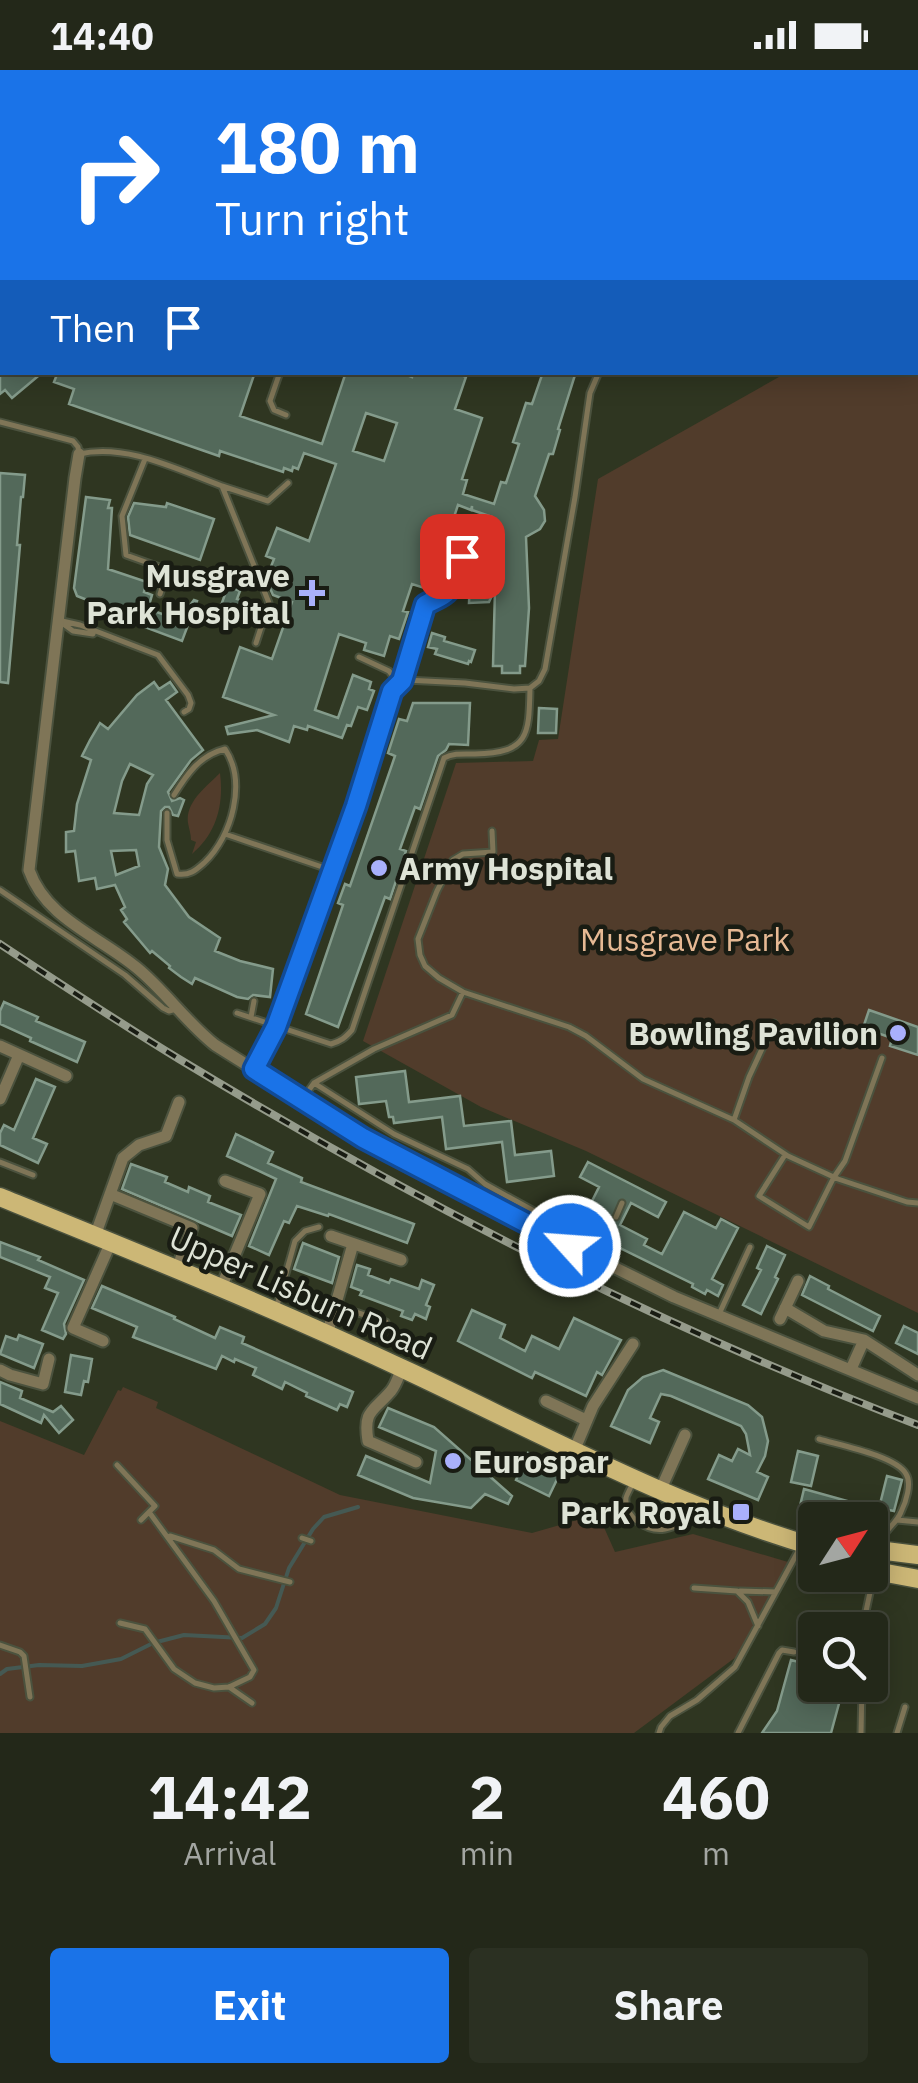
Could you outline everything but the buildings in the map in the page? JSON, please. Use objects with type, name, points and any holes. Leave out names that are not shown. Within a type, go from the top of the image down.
[{"type":"main road","name":"Upper Lisburn Road","points":[[0,1198],[178,1269],[326,1334],[634,1480],[798,1541]]},
{"type":"main road","points":[[888,1552],[918,1555]]},
{"type":"main road","points":[[888,1574],[918,1579]]},
{"type":"street","points":[[79,454],[30,870],[43,899],[135,966],[200,1034],[363,1138],[674,1298],[918,1398]]},
{"type":"street","points":[[0,1046],[66,1076]]},
{"type":"street","points":[[0,1100],[19,1054]]},
{"type":"street","points":[[103,1341],[73,1328],[103,1239],[110,1194],[124,1158],[139,1145],[166,1136],[179,1102]]},
{"type":"street","points":[[221,1288],[260,1194],[225,1181]]},
{"type":"street","points":[[110,1194],[192,1228],[178,1269]]},
{"type":"street","points":[[331,1236],[401,1260]]},
{"type":"street","points":[[326,1334],[354,1244]]},
{"type":"street","points":[[798,1282],[783,1314],[824,1332],[864,1340],[918,1374]]},
{"type":"street","points":[[852,1370],[864,1340]]},
{"type":"street","points":[[574,1451],[586,1420],[633,1344]]},
{"type":"street","points":[[0,1370],[43,1384],[49,1359]]},
{"type":"street","points":[[402,1368],[392,1389],[367,1416],[366,1429],[368,1441],[416,1462]]},
{"type":"street","points":[[546,1401],[586,1420]]},
{"type":"street","points":[[660,1491],[686,1436]]},
{"type":"lane","points":[[279,375],[270,402],[274,410],[286,415]]},
{"type":"lane","points":[[359,657],[389,671],[400,682],[514,689],[530,688],[539,681],[545,669],[590,393],[598,375]]},
{"type":"lane","points":[[0,422],[73,440],[79,454],[104,450],[144,458],[268,501],[288,483]]},
{"type":"lane","points":[[144,458],[122,516],[126,555],[168,570],[160,594]]},
{"type":"lane","points":[[222,486],[269,602],[256,644]]},
{"type":"lane","points":[[254,1069],[276,1027],[425,605],[450,588],[473,524]]},
{"type":"lane","points":[[59,621],[74,631],[101,635],[158,656],[188,695],[190,703],[184,712]]},
{"type":"lane","points":[[237,1013],[331,1044],[342,1041],[352,1030],[444,758],[452,754],[494,754],[516,744],[528,726],[530,688]]},
{"type":"lane","points":[[167,813],[170,851],[177,874],[191,874],[215,852],[230,822],[235,784],[225,749],[206,756],[192,768],[174,795]]},
{"type":"lane","points":[[492,830],[493,852],[463,854],[453,860],[437,891],[418,939],[425,966],[463,992],[569,1026],[643,1079],[734,1120],[786,1154],[834,1178],[918,1203]]},
{"type":"lane","points":[[225,834],[331,870]]},
{"type":"lane","points":[[0,890],[125,974],[162,1008],[178,1008]]},
{"type":"lane","points":[[303,1100],[314,1083],[452,1014],[463,992]]},
{"type":"lane","points":[[251,1017],[254,1001]]},
{"type":"lane","points":[[734,1120],[748,1078],[774,1023]]},
{"type":"lane","points":[[786,1154],[759,1196],[809,1227],[846,1161],[882,1058]]},
{"type":"lane","points":[[314,1083],[394,1134],[468,1169],[484,1184],[534,1210],[533,1228]]},
{"type":"lane","points":[[0,1162],[34,1175]]},
{"type":"lane","points":[[616,1217],[622,1204]]},
{"type":"lane","points":[[276,1312],[295,1241],[305,1231],[319,1227]]},
{"type":"lane","points":[[596,1258],[604,1240]]},
{"type":"lane","points":[[718,1315],[750,1247]]},
{"type":"lane","points":[[335,1305],[386,1322]]},
{"type":"lane","points":[[819,1439],[904,1470],[909,1484],[902,1510],[888,1528]]},
{"type":"lane","points":[[117,1465],[155,1506],[141,1520]]},
{"type":"lane","points":[[634,1480],[626,1497],[628,1508],[638,1523],[651,1529],[666,1529],[710,1510]]},
{"type":"lane","points":[[120,1623],[144,1629],[174,1669],[195,1683],[228,1687],[250,1677],[254,1670],[235,1632],[149,1512]]},
{"type":"lane","points":[[897,1520],[918,1522]]},
{"type":"lane","points":[[167,1535],[214,1550],[239,1568],[290,1582]]},
{"type":"lane","points":[[302,1538],[311,1541]]},
{"type":"lane","points":[[659,1733],[670,1716],[698,1700],[735,1667],[798,1561]]},
{"type":"lane","points":[[694,1588],[776,1592]]},
{"type":"lane","points":[[737,1591],[748,1602],[758,1626]]},
{"type":"lane","points":[[0,1644],[24,1656],[30,1696]]},
{"type":"lane","points":[[738,1733],[779,1653],[794,1652]]},
{"type":"lane","points":[[228,1687],[252,1704]]},
{"type":"lane","points":[[861,1733],[862,1702]]},
{"type":"lane","points":[[897,1733],[905,1706]]},
{"type":"green space","name":"Musgrave Park","points":[[782,375],[918,375],[918,1313],[586,1151],[481,1107],[363,1041],[456,763],[533,761],[539,740],[558,739],[598,479]]},
{"type":"green space","points":[[220,773],[217,817],[192,854],[196,842],[191,840],[188,823],[190,808]]},
{"type":"green space","points":[[123,1387],[158,1402],[156,1408],[340,1495],[532,1533],[598,1514],[615,1552],[693,1534],[788,1562],[736,1657],[634,1733],[0,1733],[0,1421],[84,1455]]},
{"type":"waterway","points":[[0,1674],[7,1669],[39,1665],[82,1666],[121,1659],[153,1643],[184,1635],[242,1638],[265,1624],[276,1608],[289,1568],[313,1529],[324,1517],[358,1507]]},
{"type":"railway","points":[[0,944],[179,1059],[448,1211],[728,1347],[918,1425]]},
{"type":"place","name":"Musgrave Park Hospital","points":[[312,593]]},
{"type":"place","name":"Army Hospital","points":[[379,868]]},
{"type":"place","name":"Bowling Pavilion","points":[[898,1033]]},
{"type":"place","name":"Eurospar","points":[[453,1461]]},
{"type":"place","name":"Park Royal","points":[[741,1512]]},
{"type":"route","points":[[462,556],[447,593],[425,605],[402,681],[392,691],[356,806],[274,1034],[254,1069],[363,1138],[570,1246]]}]
